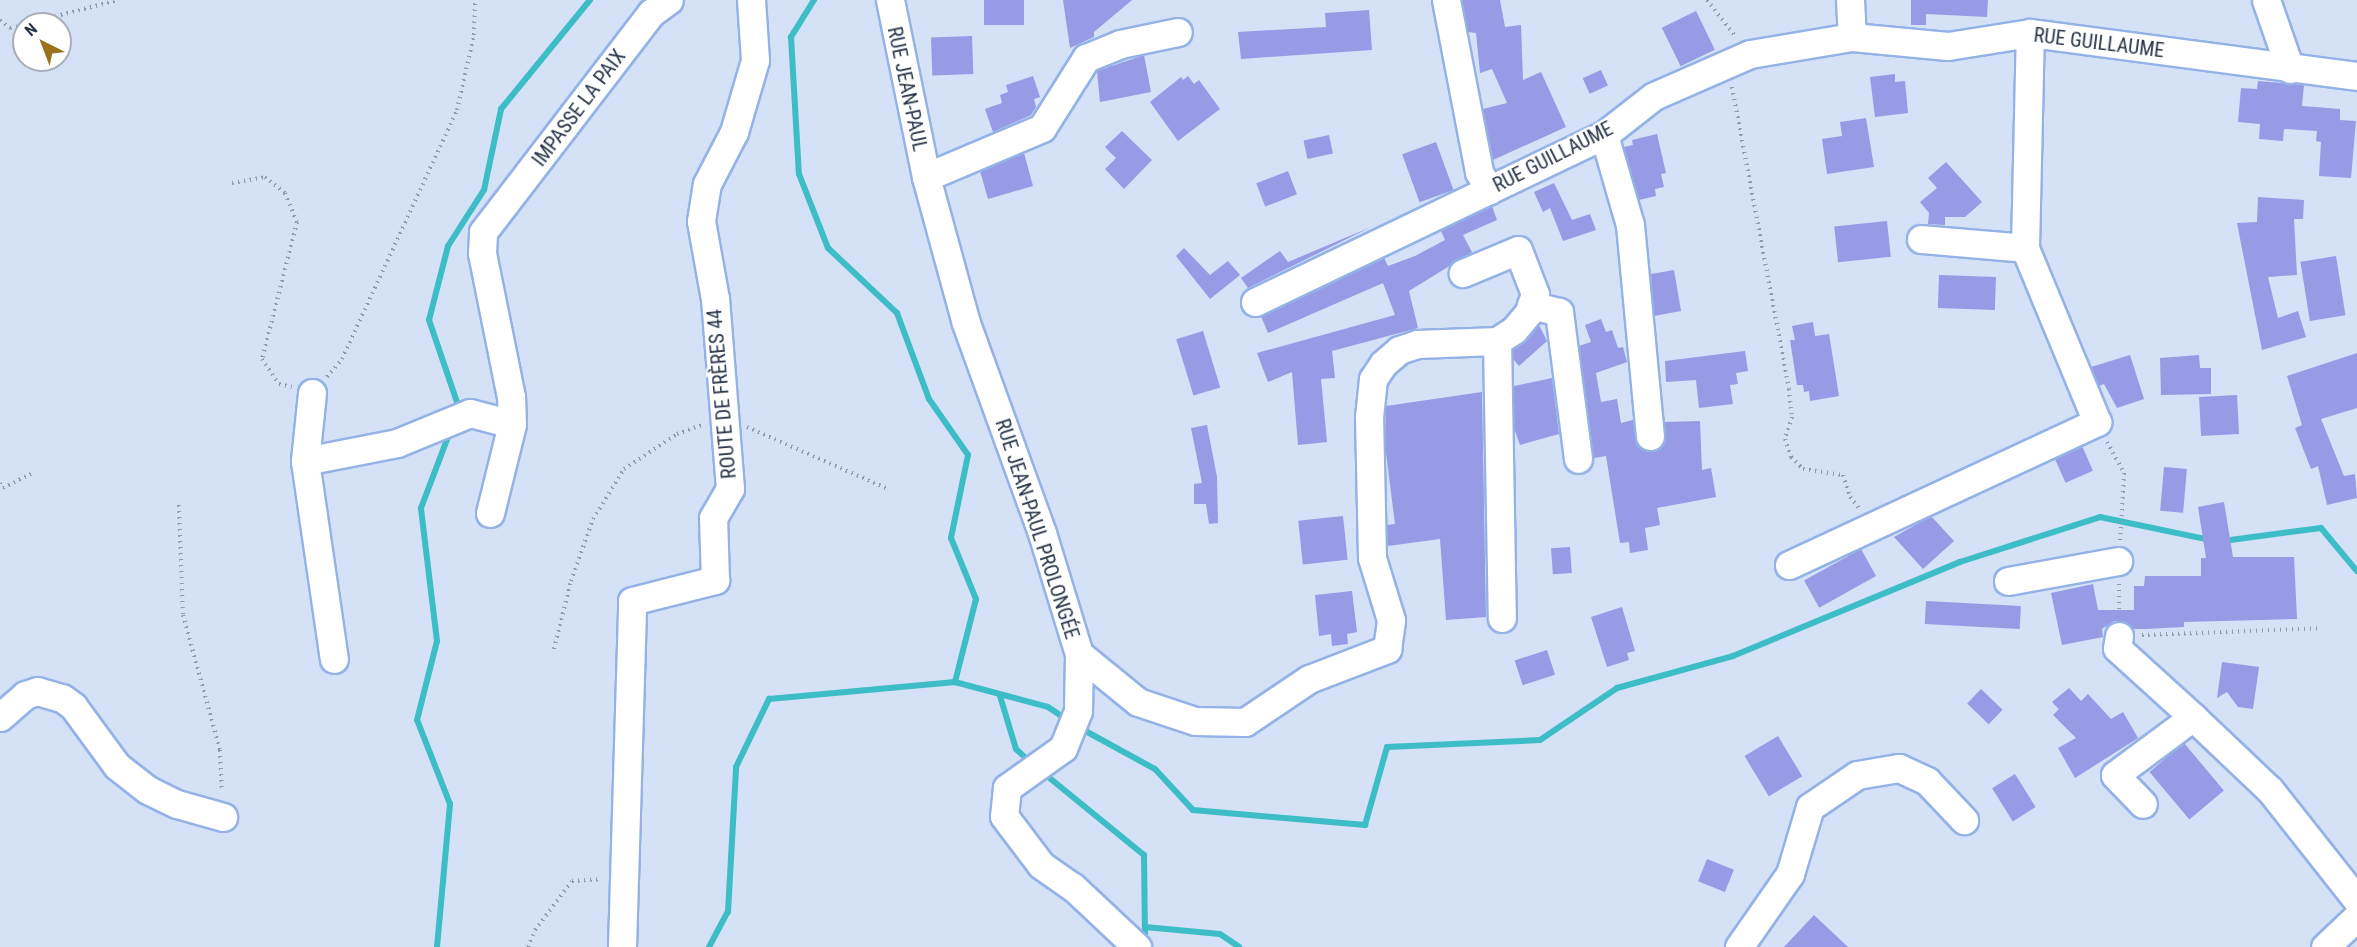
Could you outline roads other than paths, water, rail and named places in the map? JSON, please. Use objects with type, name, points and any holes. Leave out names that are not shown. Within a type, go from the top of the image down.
[{"type":"street","name":"IMPASSE LA PAIX","points":[[490,513],[512,424],[511,397],[482,253],[483,232],[651,13],[669,0]]},
{"type":"street","name":"ROUTE DE FRÈRES 44","points":[[622,947],[632,602],[715,580],[714,518],[730,489],[715,299],[700,221],[707,184],[734,132],[755,60],[751,0]]},
{"type":"street","name":"RUE JEAN-PAUL","points":[[890,0],[926,177]]},
{"type":"street","points":[[1446,0],[1479,172],[1489,190]]},
{"type":"street","points":[[1850,0],[1852,37]]},
{"type":"street","points":[[2266,0],[2290,69]]},
{"type":"street","points":[[926,177],[1042,128],[1086,58],[1120,44],[1178,32]]},
{"type":"street","points":[[1789,565],[2097,422],[2025,248],[2030,33]]},
{"type":"street","name":"RUE GUILLAUME","points":[[1255,302],[1604,135],[1654,96],[1739,58],[1852,37],[1948,46],[2030,33],[2357,76]]},
{"type":"street","points":[[1604,135],[1630,225],[1650,435]]},
{"type":"street","name":"RUE JEAN-PAUL PROLONGÉE","points":[[926,177],[966,323],[1042,533],[1079,654],[1078,711],[1063,748],[1007,788],[1004,816],[1041,865],[1073,888],[1137,947]]},
{"type":"street","points":[[1921,239],[2025,248]]},
{"type":"street","points":[[1079,654],[1138,702],[1195,721],[1245,722],[1309,679],[1387,649],[1391,620],[1372,558],[1369,417],[1373,379],[1383,364],[1399,350],[1417,344],[1497,341],[1514,330],[1531,305],[1535,294],[1518,250],[1463,273]]},
{"type":"street","points":[[1531,305],[1559,312],[1578,459]]},
{"type":"street","points":[[1497,341],[1502,618]]},
{"type":"street","points":[[312,393],[305,461],[334,659]]},
{"type":"street","points":[[305,461],[397,443],[470,413],[512,424]]},
{"type":"street","points":[[2008,581],[2118,561]]},
{"type":"street","points":[[2119,636],[2117,648],[2270,790],[2354,888]]},
{"type":"street","points":[[0,717],[25,695],[37,691],[62,698],[73,706],[117,766],[148,790],[177,804],[223,817]]},
{"type":"street","points":[[2143,804],[2115,775],[2193,717]]},
{"type":"street","points":[[1739,947],[1790,874],[1809,807],[1857,775],[1899,768],[1927,781],[1964,820]]},
{"type":"street","points":[[2325,947],[2357,917]]},
{"type":"waterway","points":[[459,408],[429,320],[448,246],[484,190],[501,109],[590,0]]},
{"type":"waterway","points":[[814,0],[791,37],[799,174],[828,248],[897,313],[929,399],[968,455],[951,538],[976,599],[955,682]]},
{"type":"waterway","points":[[437,947],[450,804],[417,720],[437,641],[421,508],[451,429]]},
{"type":"waterway","points":[[1080,728],[1155,769],[1193,810],[1365,825],[1387,747],[1540,740],[1617,688],[1733,656],[1960,562],[2100,517],[2210,540]]},
{"type":"waterway","points":[[2223,541],[2321,528],[2357,571]]},
{"type":"waterway","points":[[709,947],[728,912],[736,767],[769,699],[955,682],[1048,707],[1066,719]]},
{"type":"waterway","points":[[1000,696],[1016,749],[1031,763]]},
{"type":"waterway","points":[[1041,771],[1144,855],[1145,943]]},
{"type":"waterway","points":[[1145,927],[1220,934],[1239,947]]}]
